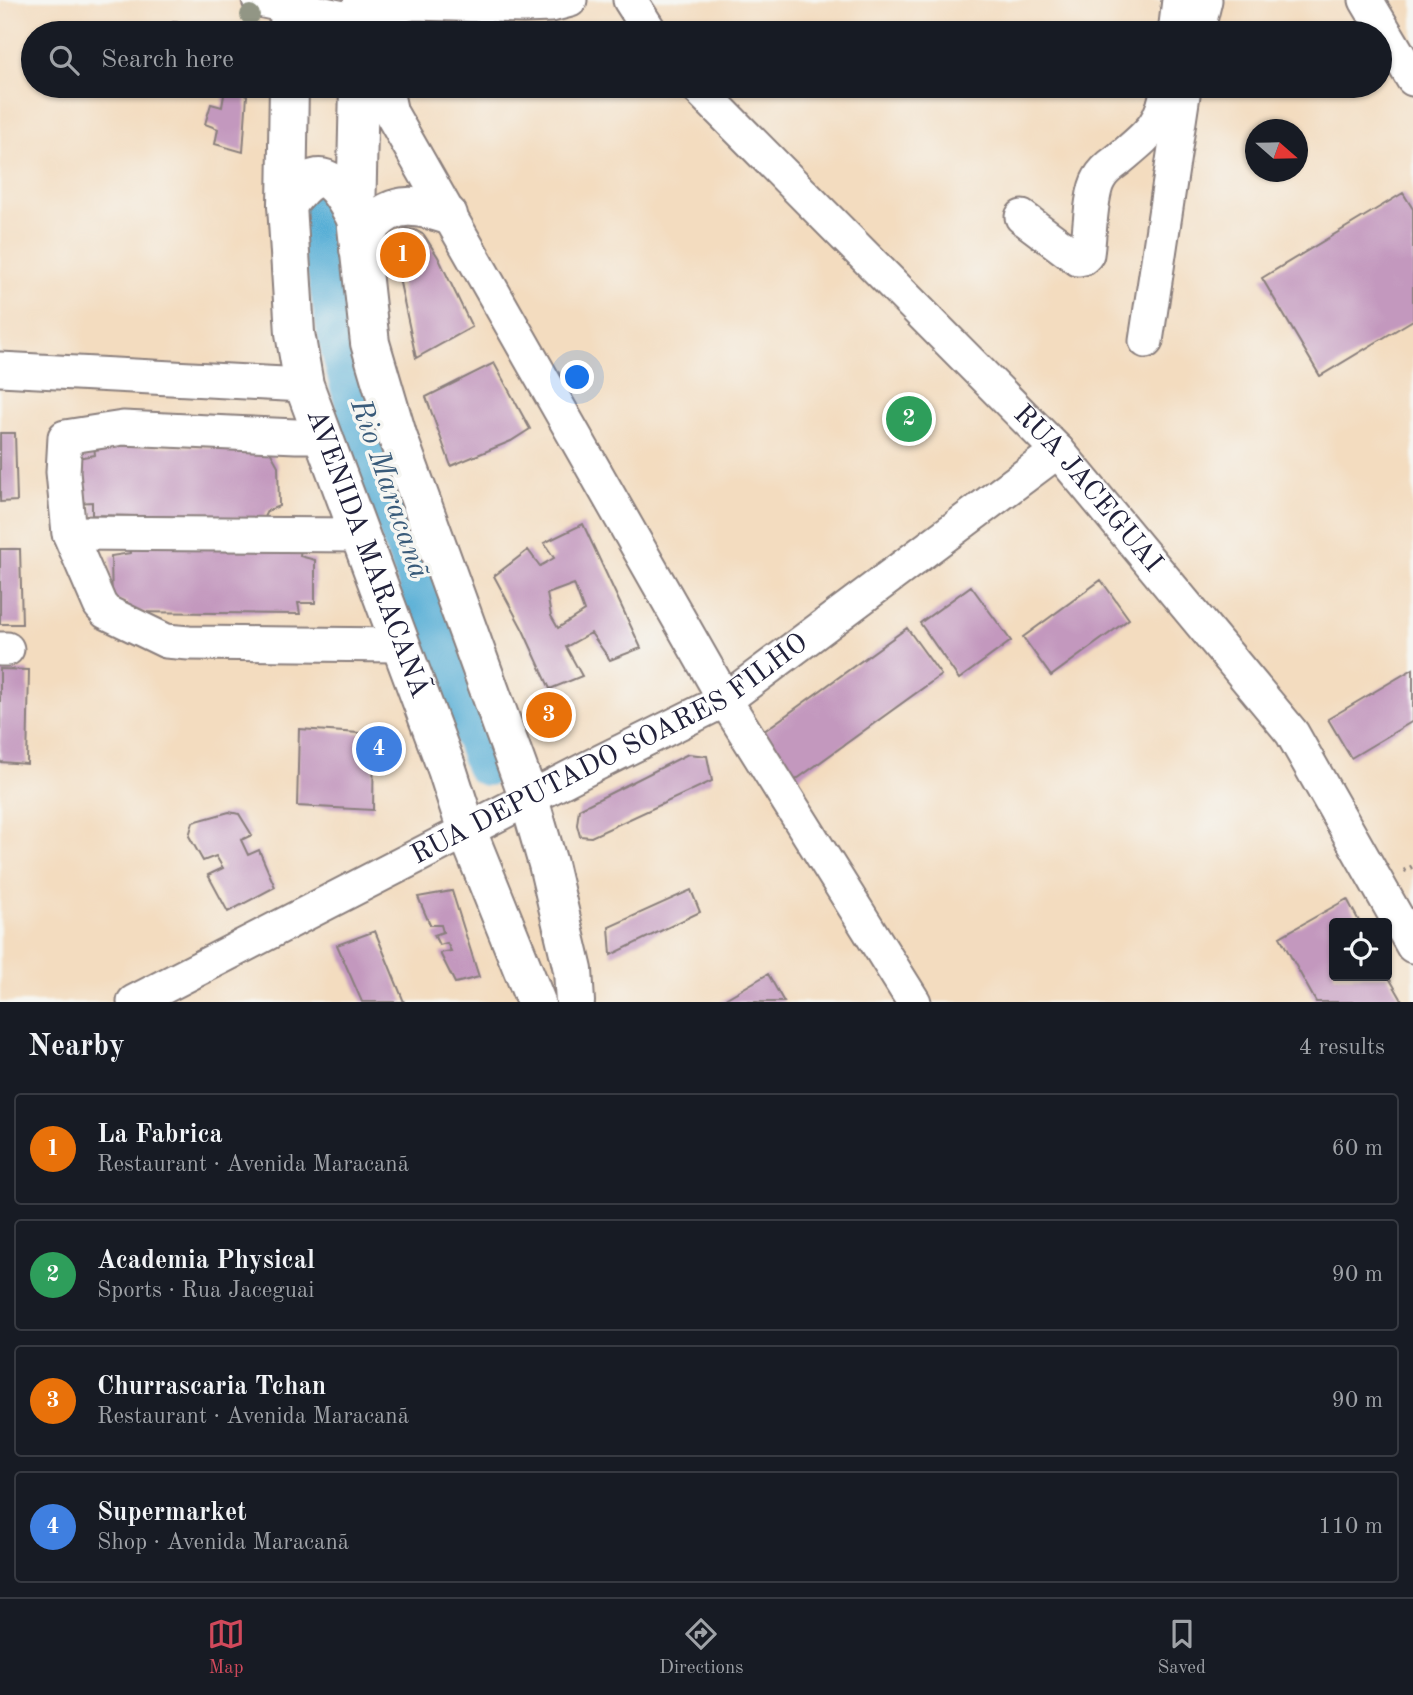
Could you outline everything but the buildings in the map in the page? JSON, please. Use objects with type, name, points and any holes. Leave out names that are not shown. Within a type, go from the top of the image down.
[{"type":"main road","name":"AVENIDA MARACANÃ","points":[[289,98],[287,205],[295,333],[304,385],[447,769],[467,831],[536,1002]]},
{"type":"main road","points":[[359,98],[357,233],[370,343],[398,438],[529,799],[548,864],[573,970],[575,1002]]},
{"type":"main road","points":[[287,205],[301,187],[310,180],[321,178],[333,183],[342,194],[357,233]]},
{"type":"main road","points":[[357,233],[372,226],[387,212],[405,206],[419,206],[448,215]]},
{"type":"street","points":[[365,21],[387,9],[413,3],[523,6],[551,5],[570,0]]},
{"type":"street","points":[[630,0],[643,21]]},
{"type":"street","points":[[1176,21],[1179,0]]},
{"type":"street","points":[[1200,21],[1205,0]]},
{"type":"street","points":[[1366,0],[1378,21]]},
{"type":"street","points":[[282,10],[356,21]]},
{"type":"street","points":[[1392,44],[1413,79]]},
{"type":"street","points":[[388,98],[391,113],[448,215],[725,700],[914,1002]]},
{"type":"street","name":"RUA JACEGUAI","points":[[708,98],[1058,451],[1292,733],[1413,946]]},
{"type":"street","points":[[1022,218],[1078,259],[1083,258],[1087,254],[1095,187],[1100,176],[1149,134],[1156,125],[1164,98]]},
{"type":"street","points":[[1146,341],[1183,98]]},
{"type":"street","points":[[0,369],[304,385]]},
{"type":"street","points":[[323,436],[123,428],[65,437],[63,472],[69,533],[100,605],[106,612],[166,641],[359,646],[395,630]]},
{"type":"street","name":"RUA DEPUTADO SOARES FILHO","points":[[134,1002],[725,700],[1058,451]]},
{"type":"street","points":[[69,533],[360,535]]},
{"type":"waterway","name":"Rio Maracanã","points":[[319,208],[341,340],[363,425],[487,763]]},
{"type":"place","name":"La Fabrica","points":[[403,255]]},
{"type":"place","name":"Academia Physical","points":[[909,419]]},
{"type":"place","name":"Churrascaria Tchan","points":[[549,715]]},
{"type":"place","name":"Supermarket","points":[[379,749]]}]
